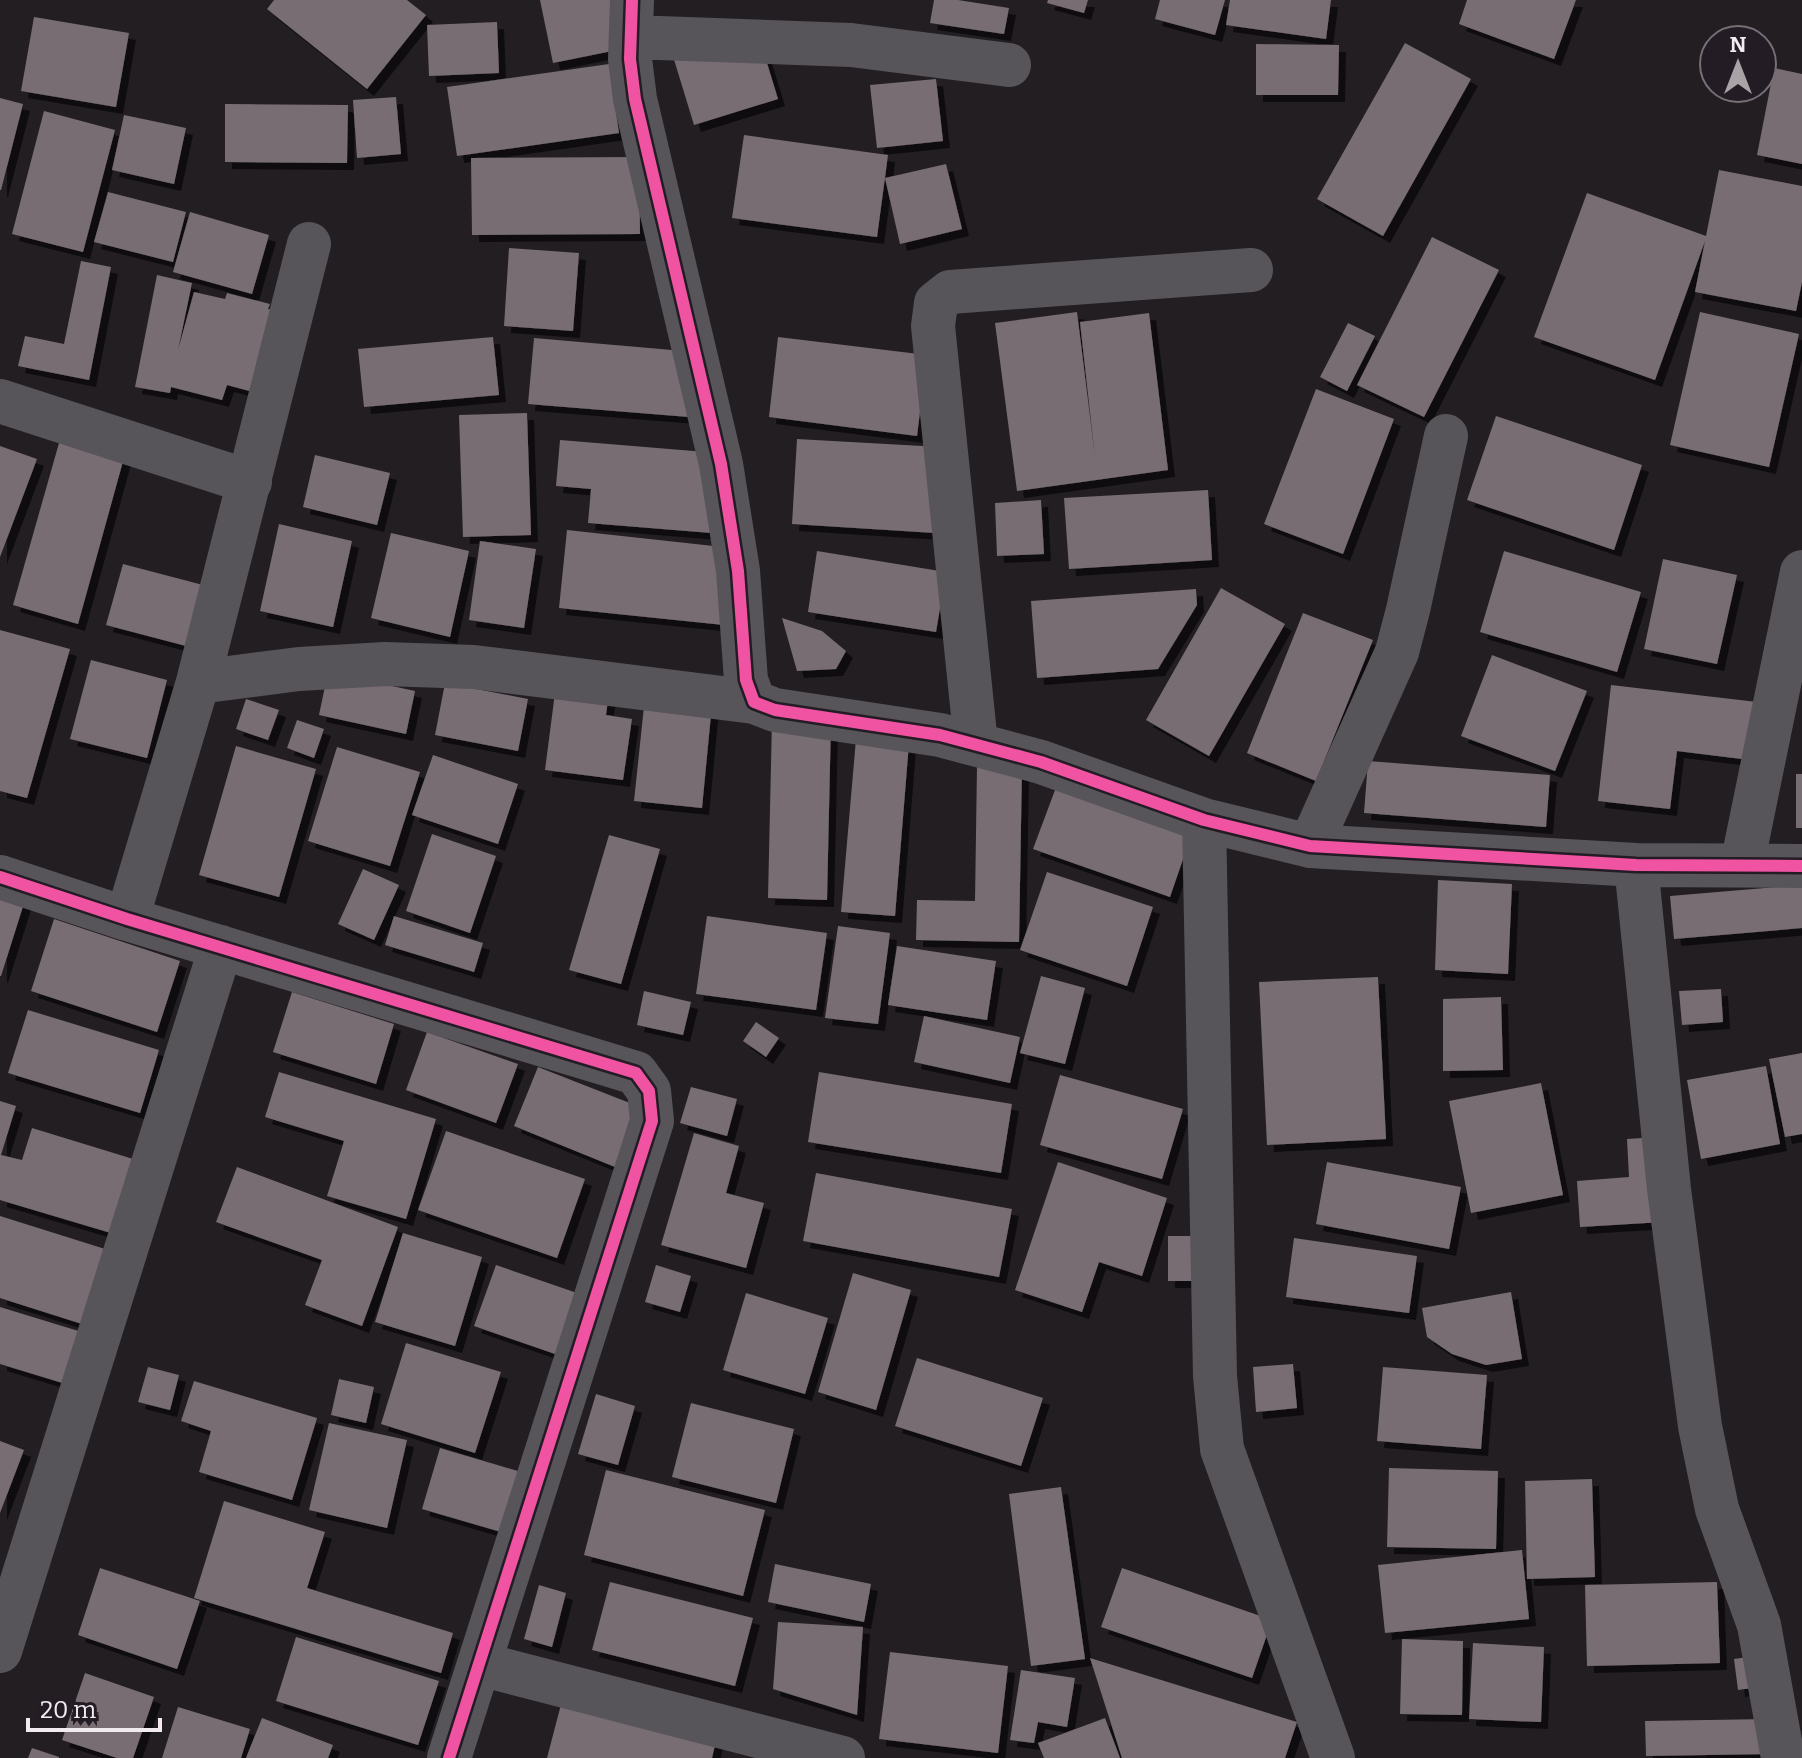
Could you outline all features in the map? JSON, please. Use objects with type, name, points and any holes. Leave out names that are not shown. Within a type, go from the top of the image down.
[{"type":"street","points":[[754,702],[746,680],[738,571],[721,464],[635,99],[630,59],[631,19],[1009,65]]},
{"type":"street","points":[[127,919],[198,682],[309,244]]},
{"type":"street","points":[[976,744],[933,326],[936,303],[950,292],[1251,270]]},
{"type":"street","points":[[0,401],[250,482]]},
{"type":"street","points":[[1310,846],[1397,652],[1446,436]]},
{"type":"street","points":[[1742,865],[1802,572]]},
{"type":"street","points":[[198,682],[299,669],[385,664],[474,667],[754,702],[775,710],[940,735],[1041,762],[1204,820],[1310,846],[1636,865],[1802,866]]},
{"type":"street","points":[[1204,820],[1215,1376],[1219,1429],[1222,1449],[1333,1758]]},
{"type":"street","points":[[1636,865],[1669,1189],[1700,1426],[1717,1509],[1759,1625],[1783,1758]]},
{"type":"street","points":[[0,877],[127,919],[636,1073],[649,1091],[652,1121],[449,1758]]},
{"type":"street","points":[[0,1651],[221,947]]},
{"type":"street","points":[[480,1664],[843,1758]]},
{"type":"building","points":[[274,0],[407,0],[426,15],[367,89],[267,9]]},
{"type":"building","points":[[540,0],[612,0],[622,49],[553,63]]},
{"type":"building","points":[[934,0],[958,0],[1009,8],[1004,34],[930,23]]},
{"type":"building","points":[[1048,0],[1088,0],[1084,13],[1047,3]]},
{"type":"building","points":[[1160,0],[1225,0],[1215,35],[1155,19]]},
{"type":"building","points":[[1230,0],[1331,0],[1326,39],[1226,25]]},
{"type":"building","points":[[1467,0],[1576,0],[1554,59],[1459,24]]},
{"type":"building","points":[[34,17],[129,33],[116,107],[21,91]]},
{"type":"building","points":[[497,22],[499,73],[429,76],[427,25]]},
{"type":"building","points":[[1405,43],[1471,79],[1383,236],[1317,199]]},
{"type":"building","points":[[1256,44],[1339,45],[1338,95],[1256,95]]},
{"type":"building","points":[[763,50],[778,99],[694,125],[672,53]]},
{"type":"building","points":[[609,64],[619,133],[457,156],[447,87]]},
{"type":"building","points":[[1778,69],[1802,74],[1802,164],[1757,155],[1767,104],[1778,104]]},
{"type":"building","points":[[936,79],[943,141],[877,148],[870,85]]},
{"type":"building","points":[[396,97],[401,154],[357,158],[353,100]]},
{"type":"building","points":[[0,98],[23,104],[1,190],[0,190]]},
{"type":"building","points":[[225,104],[348,105],[347,163],[225,162]]},
{"type":"building","points":[[44,111],[115,130],[83,252],[12,234]]},
{"type":"building","points":[[124,115],[186,128],[174,184],[112,170]]},
{"type":"building","points":[[744,135],[888,155],[877,237],[732,218]]},
{"type":"building","points":[[639,157],[640,234],[472,235],[471,158]]},
{"type":"building","points":[[946,164],[962,229],[900,244],[885,178]]},
{"type":"building","points":[[1719,170],[1802,186],[1802,282],[1796,311],[1695,292],[1705,241],[1655,380],[1534,337],[1587,193],[1706,236]]},
{"type":"building","points":[[108,192],[186,212],[173,262],[94,242]]},
{"type":"building","points":[[190,212],[269,235],[252,294],[173,272]]},
{"type":"building","points":[[1432,237],[1499,270],[1424,417],[1357,385]]},
{"type":"building","points":[[509,248],[579,253],[573,331],[504,326]]},
{"type":"building","points":[[81,261],[111,267],[89,380],[18,366],[25,336],[64,344]]},
{"type":"building","points":[[157,275],[192,283],[178,350],[194,292],[225,299],[227,293],[270,304],[268,309],[286,313],[265,395],[227,385],[222,400],[171,387],[170,393],[135,387]]},
{"type":"building","points":[[1077,312],[1095,457],[1080,322],[1149,313],[1168,470],[1017,491],[995,323]]},
{"type":"building","points":[[1700,312],[1799,334],[1769,467],[1670,445]]},
{"type":"building","points":[[1348,323],[1375,336],[1347,391],[1320,377]]},
{"type":"building","points":[[493,337],[499,395],[364,407],[358,349]]},
{"type":"building","points":[[778,337],[927,355],[917,436],[769,417]]},
{"type":"building","points":[[534,338],[695,352],[689,417],[528,404]]},
{"type":"building","points":[[1316,389],[1394,419],[1343,554],[1264,524]]},
{"type":"building","points":[[527,413],[531,535],[463,537],[459,415]]},
{"type":"building","points":[[1496,416],[1642,465],[1614,550],[1467,500]]},
{"type":"building","points":[[61,436],[125,454],[78,624],[13,605]]},
{"type":"building","points":[[797,439],[940,447],[935,533],[792,524]]},
{"type":"building","points":[[560,440],[730,454],[724,534],[588,523],[591,489],[556,486]]},
{"type":"building","points":[[0,446],[37,459],[0,557]]},
{"type":"building","points":[[315,455],[390,473],[377,525],[303,507]]},
{"type":"building","points":[[1208,490],[1212,560],[1069,569],[1064,498]]},
{"type":"building","points":[[1041,500],[1044,554],[997,556],[995,503]]},
{"type":"building","points":[[279,524],[352,541],[333,627],[260,611]]},
{"type":"building","points":[[567,530],[732,548],[724,625],[559,608]]},
{"type":"building","points":[[391,533],[469,551],[450,637],[371,618]]},
{"type":"building","points":[[480,541],[536,549],[524,628],[469,620]]},
{"type":"building","points":[[817,551],[946,572],[936,632],[808,612]]},
{"type":"building","points":[[1504,551],[1641,592],[1617,672],[1480,632]]},
{"type":"building","points":[[1663,559],[1737,575],[1717,664],[1644,649]]},
{"type":"building","points":[[123,564],[203,585],[186,646],[106,625]]},
{"type":"building","points":[[1221,588],[1285,624],[1209,756],[1146,720]]},
{"type":"building","points":[[1196,589],[1197,605],[1158,669],[1037,678],[1031,601]]},
{"type":"building","points":[[1303,613],[1373,640],[1316,781],[1247,753]]},
{"type":"building","points":[[782,618],[822,631],[846,651],[836,669],[797,671]]},
{"type":"building","points":[[0,630],[70,649],[27,798],[0,791]]},
{"type":"building","points":[[1492,655],[1587,691],[1555,771],[1461,736]]},
{"type":"building","points":[[91,660],[167,680],[147,758],[70,739]]},
{"type":"building","points":[[328,672],[415,691],[406,734],[319,715]]},
{"type":"building","points":[[445,683],[528,699],[518,751],[435,735]]},
{"type":"building","points":[[556,685],[609,693],[606,715],[632,719],[623,780],[545,770]]},
{"type":"building","points":[[1611,685],[1757,702],[1750,760],[1677,751],[1670,809],[1598,801]]},
{"type":"building","points":[[645,697],[712,704],[702,808],[634,801]]},
{"type":"building","points":[[246,699],[279,710],[268,740],[236,729]]},
{"type":"building","points":[[297,720],[324,729],[314,758],[287,748]]},
{"type":"building","points":[[772,720],[831,720],[827,900],[768,898]]},
{"type":"building","points":[[856,739],[909,743],[895,916],[841,912]]},
{"type":"building","points":[[236,746],[316,769],[279,897],[199,875]]},
{"type":"building","points":[[337,747],[420,772],[390,866],[308,841]]},
{"type":"building","points":[[433,755],[518,784],[498,844],[412,815]]},
{"type":"building","points":[[1368,761],[1550,775],[1546,827],[1364,813]]},
{"type":"building","points":[[977,766],[1022,766],[1019,942],[916,940],[917,900],[975,901]]},
{"type":"building","points":[[1796,774],[1802,774],[1802,828],[1796,828]]},
{"type":"building","points":[[1058,782],[1193,830],[1170,897],[1033,849]]},
{"type":"building","points":[[432,834],[496,856],[470,933],[406,911]]},
{"type":"building","points":[[609,835],[660,849],[621,984],[569,970]]},
{"type":"building","points":[[363,869],[399,885],[374,940],[338,924]]},
{"type":"building","points":[[1047,872],[1153,907],[1127,986],[1020,950]]},
{"type":"building","points":[[1438,880],[1512,884],[1508,974],[1435,970]]},
{"type":"building","points":[[1802,885],[1802,928],[1674,939],[1670,896]]},
{"type":"building","points":[[0,892],[25,900],[1,976],[0,976]]},
{"type":"building","points":[[394,916],[483,943],[474,972],[385,945]]},
{"type":"building","points":[[707,916],[827,933],[816,1010],[696,994]]},
{"type":"building","points":[[54,919],[180,961],[157,1032],[31,991]]},
{"type":"building","points":[[838,926],[890,933],[878,1024],[825,1018]]},
{"type":"building","points":[[897,946],[996,961],[987,1020],[888,1005]]},
{"type":"building","points":[[1041,976],[1085,988],[1065,1064],[1020,1053]]},
{"type":"building","points":[[1378,977],[1386,1139],[1267,1145],[1259,982]]},
{"type":"building","points":[[1721,989],[1723,1022],[1682,1025],[1679,991]]},
{"type":"building","points":[[644,991],[691,1002],[683,1035],[637,1025]]},
{"type":"building","points":[[292,992],[394,1024],[376,1084],[273,1052]]},
{"type":"building","points":[[1501,997],[1503,1070],[1443,1071],[1443,999]]},
{"type":"building","points":[[28,1010],[159,1050],[140,1113],[8,1073]]},
{"type":"building","points":[[924,1016],[1020,1037],[1010,1083],[914,1062]]},
{"type":"building","points":[[756,1022],[779,1038],[766,1057],[743,1041]]},
{"type":"building","points":[[427,1032],[518,1064],[496,1123],[406,1090]]},
{"type":"building","points":[[1802,1053],[1802,1134],[1785,1137],[1769,1059]]},
{"type":"building","points":[[1766,1066],[1780,1144],[1701,1159],[1687,1080]]},
{"type":"building","points":[[538,1067],[640,1107],[615,1167],[514,1126]]},
{"type":"building","points":[[279,1072],[436,1119],[406,1219],[327,1196],[344,1141],[265,1117]]},
{"type":"building","points":[[819,1072],[1012,1104],[1001,1173],[808,1142]]},
{"type":"building","points":[[1060,1075],[1183,1109],[1162,1179],[1040,1145]]},
{"type":"building","points":[[1541,1083],[1563,1195],[1471,1213],[1449,1101]]},
{"type":"building","points":[[691,1087],[737,1099],[727,1136],[680,1123]]},
{"type":"building","points":[[0,1101],[16,1106],[1,1155],[22,1160],[32,1128],[143,1162],[121,1236],[0,1200]]},
{"type":"building","points":[[446,1131],[585,1179],[557,1258],[418,1210]]},
{"type":"building","points":[[694,1133],[739,1146],[726,1193],[764,1203],[746,1268],[661,1245]]},
{"type":"building","points":[[1658,1137],[1663,1222],[1580,1227],[1577,1181],[1629,1177],[1627,1139]]},
{"type":"building","points":[[1058,1162],[1167,1198],[1142,1276],[1099,1262],[1082,1312],[1015,1290]]},
{"type":"building","points":[[1327,1162],[1461,1187],[1449,1249],[1316,1224]]},
{"type":"building","points":[[237,1167],[398,1227],[362,1326],[305,1305],[322,1260],[216,1222]]},
{"type":"building","points":[[816,1173],[1012,1209],[999,1277],[803,1241]]},
{"type":"building","points":[[0,1216],[105,1249],[82,1324],[0,1298]]},
{"type":"building","points":[[403,1233],[482,1257],[455,1346],[375,1322]]},
{"type":"building","points":[[1168,1236],[1204,1236],[1204,1281],[1168,1281]]},
{"type":"building","points":[[1294,1238],[1417,1256],[1409,1313],[1286,1297]]},
{"type":"building","points":[[496,1265],[580,1294],[558,1355],[474,1326]]},
{"type":"building","points":[[656,1265],[691,1276],[680,1312],[645,1302]]},
{"type":"building","points":[[853,1273],[911,1290],[876,1410],[818,1392]]},
{"type":"building","points":[[1511,1292],[1522,1359],[1486,1365],[1452,1354],[1427,1337],[1422,1308]]},
{"type":"building","points":[[746,1293],[828,1318],[805,1394],[723,1370]]},
{"type":"building","points":[[0,1307],[85,1333],[69,1385],[0,1364]]},
{"type":"building","points":[[406,1343],[501,1372],[475,1453],[381,1424]]},
{"type":"building","points":[[917,1358],[1043,1398],[1021,1466],[895,1426]]},
{"type":"building","points":[[1293,1364],[1297,1408],[1256,1412],[1253,1367]]},
{"type":"building","points":[[148,1367],[179,1375],[170,1410],[138,1402]]},
{"type":"building","points":[[1383,1367],[1487,1375],[1481,1449],[1377,1441]]},
{"type":"building","points":[[339,1379],[374,1387],[366,1423],[331,1415]]},
{"type":"building","points":[[194,1381],[317,1418],[292,1500],[199,1472],[211,1431],[181,1421]]},
{"type":"building","points":[[596,1394],[635,1406],[618,1465],[578,1454]]},
{"type":"building","points":[[691,1403],[794,1429],[776,1503],[672,1477]]},
{"type":"building","points":[[329,1423],[407,1440],[387,1528],[309,1510]]},
{"type":"building","points":[[0,1441],[24,1450],[0,1513]]},
{"type":"building","points":[[440,1448],[518,1471],[501,1532],[422,1509]]},
{"type":"building","points":[[1389,1468],[1498,1471],[1496,1549],[1387,1547]]},
{"type":"building","points":[[606,1470],[765,1510],[743,1596],[584,1555]]},
{"type":"building","points":[[1592,1479],[1595,1577],[1527,1579],[1525,1481]]},
{"type":"building","points":[[1061,1487],[1085,1659],[1031,1666],[1009,1494]]},
{"type":"building","points":[[224,1501],[325,1532],[307,1588],[453,1633],[441,1673],[194,1598]]},
{"type":"building","points":[[1522,1550],[1529,1619],[1385,1633],[1378,1565]]},
{"type":"building","points":[[775,1564],[871,1584],[864,1622],[768,1602]]},
{"type":"building","points":[[100,1568],[200,1601],[177,1669],[78,1635]]},
{"type":"building","points":[[1122,1568],[1272,1620],[1252,1678],[1101,1627]]},
{"type":"building","points":[[610,1582],[753,1618],[735,1686],[592,1650]]},
{"type":"building","points":[[1717,1582],[1720,1663],[1587,1666],[1585,1585]]},
{"type":"building","points":[[539,1585],[566,1593],[552,1647],[524,1639]]},
{"type":"building","points":[[778,1622],[863,1627],[857,1715],[773,1689]]},
{"type":"building","points":[[296,1637],[439,1681],[418,1745],[276,1701]]},
{"type":"building","points":[[1402,1639],[1463,1641],[1462,1715],[1400,1714]]},
{"type":"building","points":[[1473,1643],[1544,1647],[1541,1722],[1469,1719]]},
{"type":"building","points":[[890,1652],[1008,1666],[998,1753],[879,1739]]},
{"type":"building","points":[[1762,1655],[1766,1686],[1738,1690],[1734,1659]]},
{"type":"building","points":[[1090,1658],[1297,1722],[1285,1758],[1122,1758]]},
{"type":"building","points":[[1021,1670],[1075,1678],[1067,1727],[1038,1722],[1034,1743],[1010,1740]]},
{"type":"building","points":[[85,1673],[154,1697],[133,1758],[117,1758],[62,1740]]},
{"type":"building","points":[[564,1693],[718,1732],[712,1758],[547,1758]]},
{"type":"building","points":[[178,1707],[250,1729],[241,1758],[162,1758]]},
{"type":"building","points":[[262,1718],[333,1745],[328,1758],[246,1758]]},
{"type":"building","points":[[1105,1718],[1120,1758],[1044,1758],[1038,1743]]},
{"type":"building","points":[[1770,1719],[1770,1754],[1646,1756],[1645,1721]]},
{"type":"building","points":[[32,1748],[59,1757],[59,1758],[28,1758]]},
{"type":"cycle path","points":[[632,0],[630,59],[635,99],[721,464],[738,571],[746,680],[754,702],[775,710],[940,735],[1041,762],[1204,820],[1310,846],[1636,865],[1802,866]]},
{"type":"cycle path","points":[[0,877],[127,919],[636,1073],[649,1091],[652,1121],[449,1758]]}]
